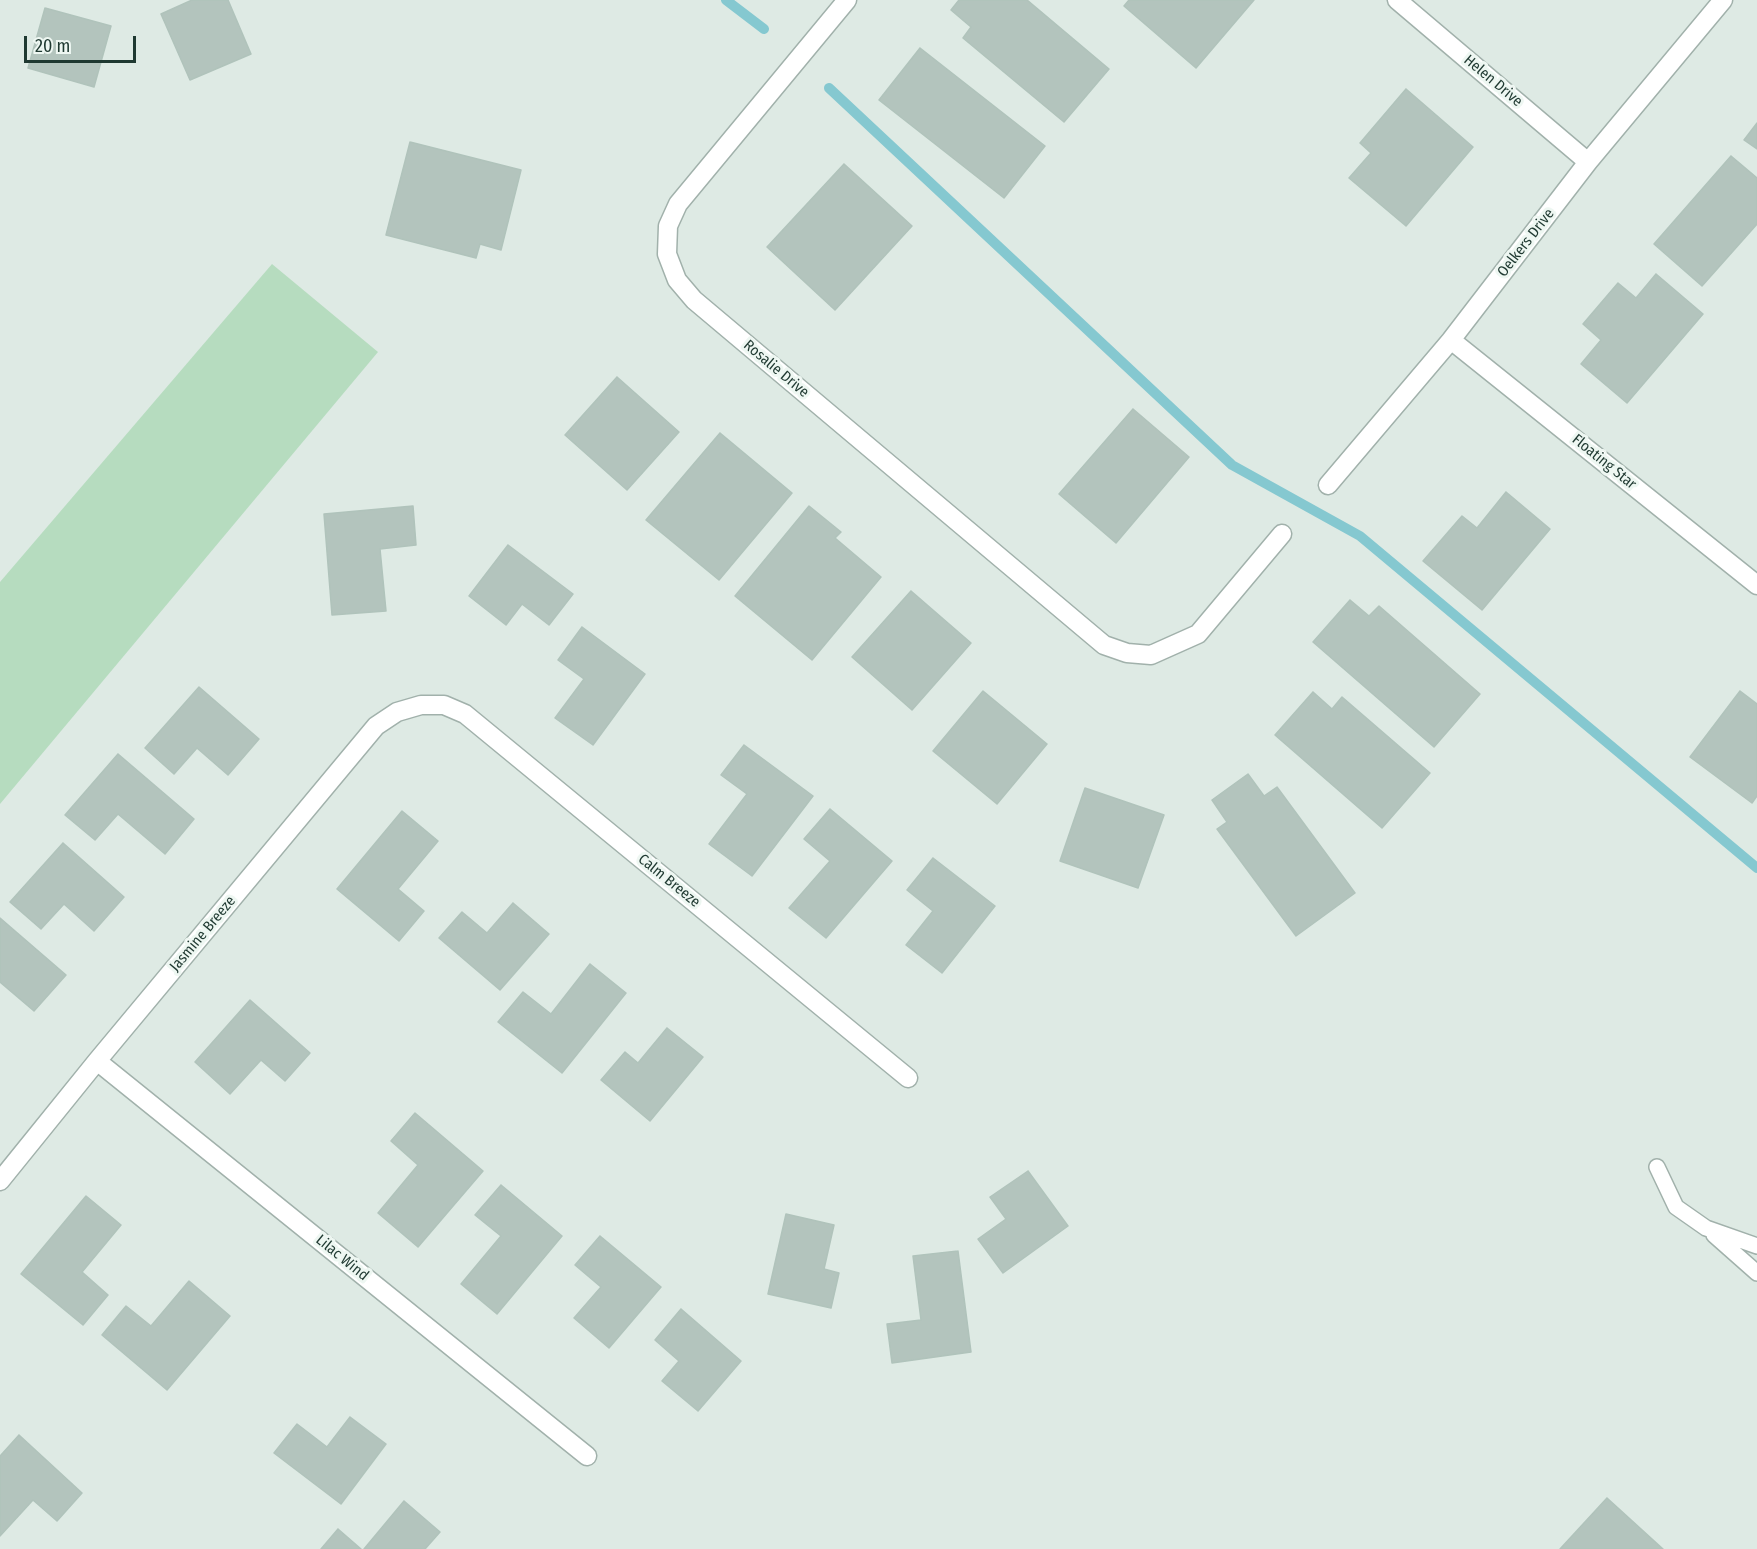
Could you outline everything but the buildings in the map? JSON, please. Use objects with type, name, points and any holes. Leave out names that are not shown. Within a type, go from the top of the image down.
[{"type":"street","name":"Rosalie Drive","points":[[847,0],[678,204],[668,226],[667,254],[677,280],[703,307],[1104,645],[1127,653],[1151,655],[1198,634],[1282,534]]},
{"type":"street","name":"Helen Drive","points":[[1397,0],[1588,162]]},
{"type":"street","name":"Oelkers Drive","points":[[1329,485],[1451,340],[1588,162],[1724,0]]},
{"type":"street","name":"Floating Star","points":[[1451,340],[1757,585]]},
{"type":"street","name":"Jasmine Breeze","points":[[0,1181],[376,726],[397,712],[421,705]]},
{"type":"street","name":"Calm Breeze","points":[[421,705],[444,705],[465,714],[908,1078]]},
{"type":"street","name":"Lilac Wind","points":[[97,1061],[587,1456]]},
{"type":"lane","points":[[1657,1167],[1676,1207],[1706,1228],[1757,1273]]},
{"type":"lane","points":[[1706,1228],[1757,1246]]},
{"type":"green space","points":[[272,264],[378,352],[0,804],[0,582]]},
{"type":"waterway","points":[[726,0],[764,29]]},
{"type":"waterway","points":[[829,88],[1232,465],[1360,536],[1757,868]]}]
